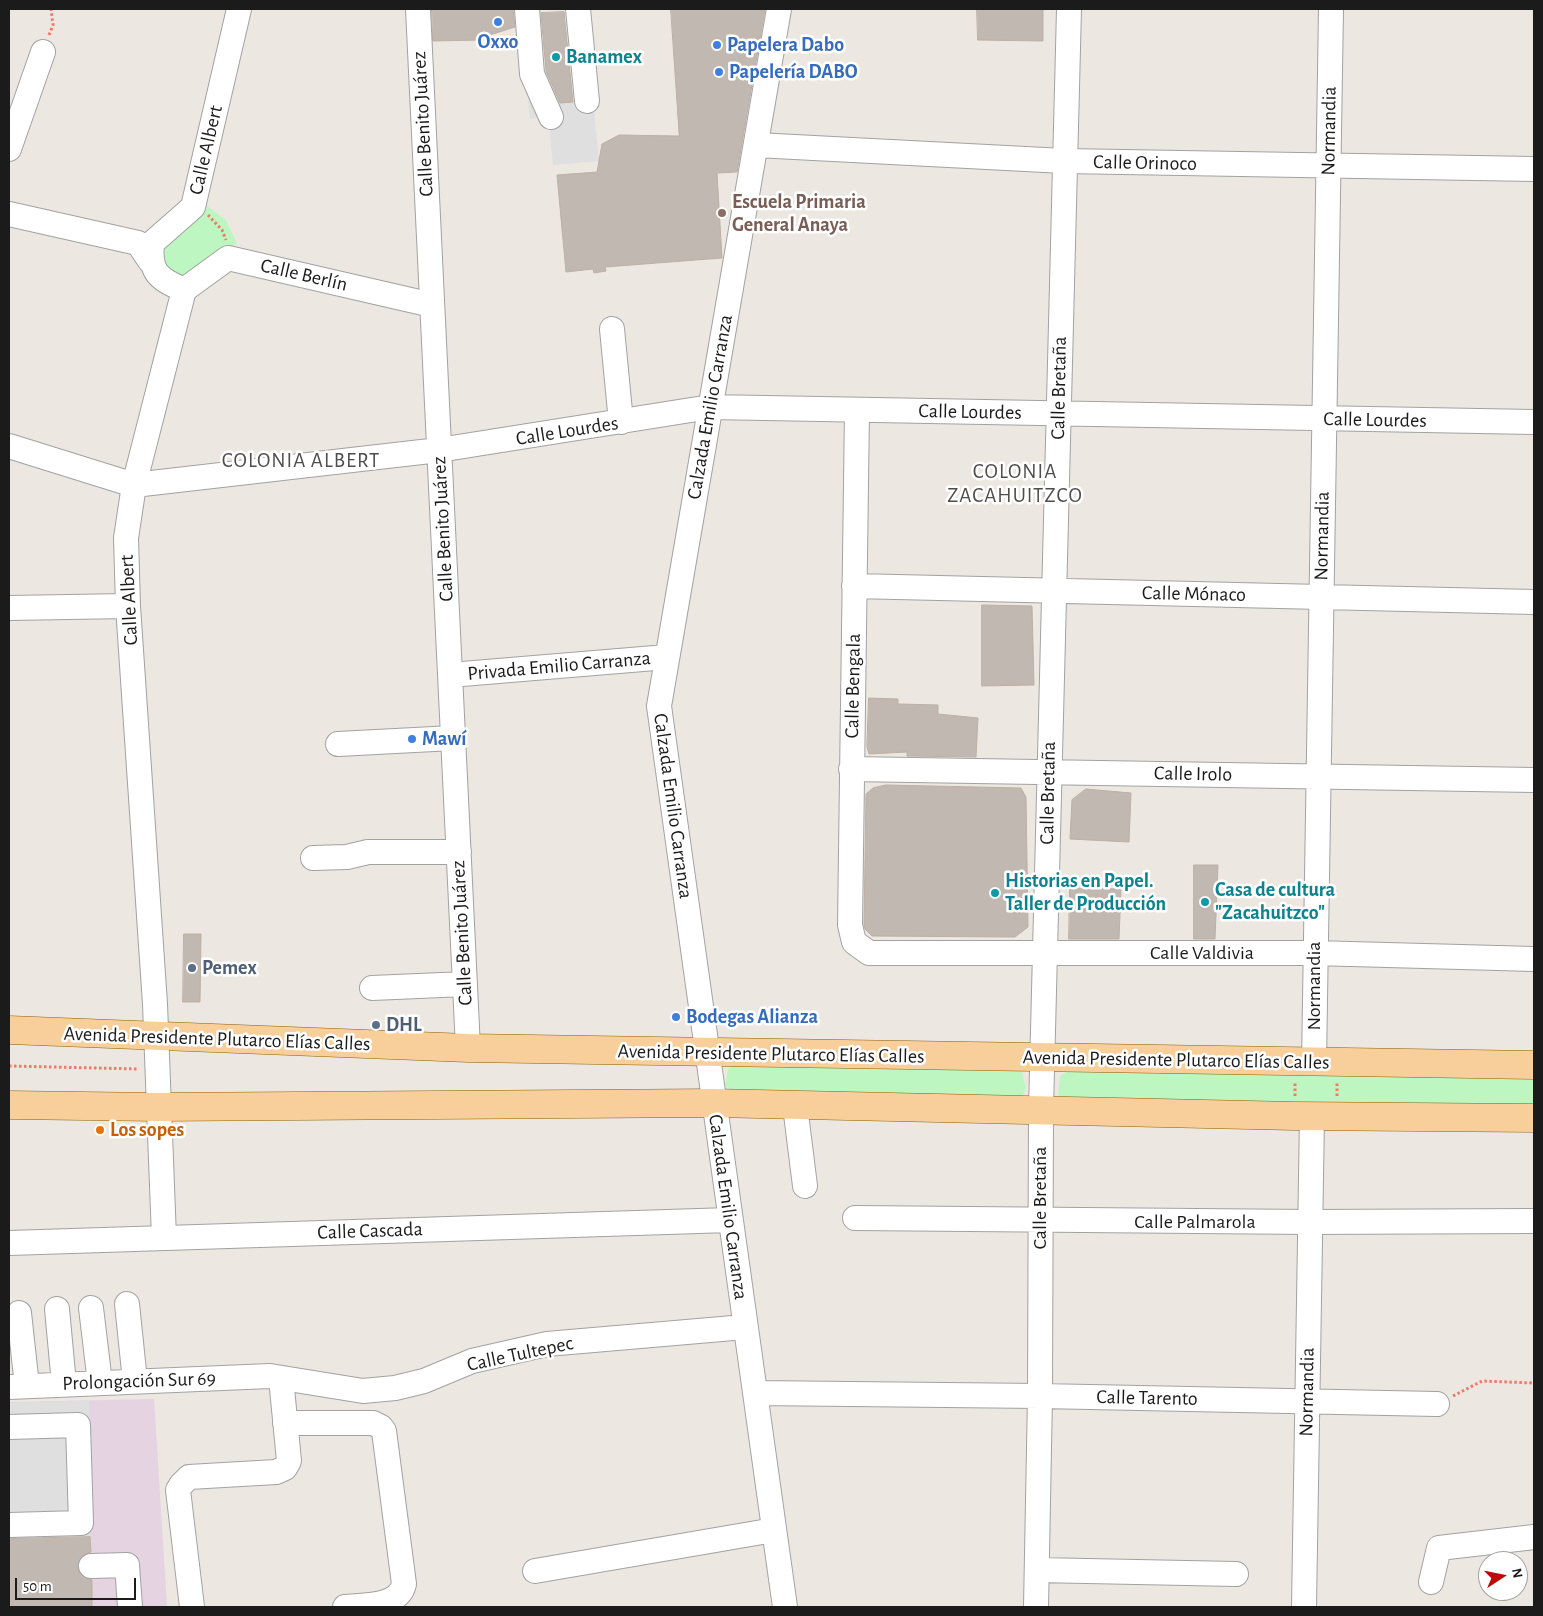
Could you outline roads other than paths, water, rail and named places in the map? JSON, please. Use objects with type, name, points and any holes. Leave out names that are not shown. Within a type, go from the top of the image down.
[{"type":"main road","name":"Avenida Presidente Plutarco Elías Calles","points":[[9,1030],[468,1048],[1042,1059],[1534,1065]]},
{"type":"main road","points":[[9,1105],[158,1107],[713,1103],[1314,1116],[1534,1118]]},
{"type":"street","name":"Calle Albert","points":[[150,261],[152,243],[193,207],[240,9]]},
{"type":"street","name":"Calle Benito Juárez","points":[[418,9],[468,1048]]},
{"type":"street","points":[[527,9],[532,74],[551,116]]},
{"type":"street","points":[[578,9],[587,101]]},
{"type":"street","name":"Calzada Emilio Carranza","points":[[780,9],[659,706],[706,1053],[785,1607]]},
{"type":"street","name":"Calle Bretaña","points":[[1036,1607],[1040,1396],[1042,1059],[1069,9]]},
{"type":"street","name":"Normandia","points":[[1316,1062],[1314,953],[1322,597],[1331,9]]},
{"type":"street","points":[[9,149],[43,52]]},
{"type":"street","name":"Calle Orinoco","points":[[756,145],[1064,161],[1534,169]]},
{"type":"street","points":[[9,214],[138,243],[163,279],[184,290]]},
{"type":"street","name":"Calle Berlín","points":[[184,290],[228,258],[432,305]]},
{"type":"street","name":"Calle Albert","points":[[164,1238],[156,1037],[128,606],[126,538],[134,485],[184,290]]},
{"type":"street","points":[[612,329],[621,422]]},
{"type":"street","name":"Calle Lourdes","points":[[134,485],[439,450],[710,407],[1324,420],[1534,422]]},
{"type":"street","name":"Calle Bengala","points":[[857,410],[850,925],[854,942],[869,953]]},
{"type":"street","points":[[9,446],[134,485]]},
{"type":"street","name":"Calle Mónaco","points":[[854,586],[1534,602]]},
{"type":"street","points":[[9,608],[128,606]]},
{"type":"street","name":"Privada Emilio Carranza","points":[[450,674],[667,657]]},
{"type":"street","points":[[338,744],[453,738]]},
{"type":"street","name":"Calle Irolo","points":[[851,769],[1534,780]]},
{"type":"street","points":[[313,858],[347,857],[368,852],[459,852]]},
{"type":"street","name":"Calle Valdivia","points":[[869,953],[1314,953],[1534,959]]},
{"type":"street","points":[[372,988],[465,984]]},
{"type":"street","points":[[795,1106],[805,1186]]},
{"type":"street","name":"Normandia","points":[[1304,1607],[1310,1222],[1314,1116]]},
{"type":"street","name":"Calle Palmarola","points":[[855,1218],[1040,1221],[1534,1221]]},
{"type":"street","name":"Calle Cascada","points":[[9,1243],[730,1220]]},
{"type":"street","points":[[127,1304],[135,1381]]},
{"type":"street","points":[[91,1308],[100,1383]]},
{"type":"street","points":[[57,1309],[64,1384]]},
{"type":"street","points":[[18,1386],[20,1313]]},
{"type":"street","name":"Calle Tultepec","points":[[275,1377],[363,1391],[387,1389],[424,1382],[472,1361],[547,1344],[745,1327]]},
{"type":"street","points":[[192,1607],[178,1496],[181,1484],[189,1478],[276,1472],[285,1468],[288,1462],[285,1423],[275,1377]]},
{"type":"street","name":"Prolongación Sur 69","points":[[18,1386],[275,1377]]},
{"type":"street","name":"Calle Tarento","points":[[755,1393],[1040,1396],[1437,1404]]},
{"type":"street","points":[[285,1423],[373,1423],[384,1431],[404,1584],[400,1594],[392,1600],[346,1607]]},
{"type":"street","points":[[9,1427],[78,1425],[81,1523],[9,1525]]},
{"type":"street","points":[[535,1571],[774,1530]]},
{"type":"street","points":[[1431,1582],[1439,1548],[1534,1537]]},
{"type":"street","points":[[91,1566],[127,1565],[130,1607]]},
{"type":"street","points":[[1037,1570],[1236,1574]]},
{"type":"place","name":"Oxxo","points":[[498,22]]},
{"type":"place","name":"Papelera Dabo","points":[[717,45]]},
{"type":"place","name":"Banamex","points":[[556,57]]},
{"type":"place","name":"Papelería DABO","points":[[719,72]]},
{"type":"place","name":"Escuela Primaria General Anaya","points":[[722,213]]},
{"type":"place","name":"Mawí","points":[[412,739]]},
{"type":"place","name":"Historias en Papel. Taller de Producción","points":[[995,893]]},
{"type":"place","name":"Casa de cultura \"Zacahuitzco\"","points":[[1205,902]]},
{"type":"place","name":"Pemex","points":[[192,968]]},
{"type":"place","name":"Bodegas Alianza","points":[[676,1017]]},
{"type":"place","name":"DHL","points":[[376,1025]]},
{"type":"place","name":"Los sopes","points":[[100,1130]]},
{"type":"district","name":"COLONIA ALBERT","points":[[301,461]]},
{"type":"district","name":"COLONIA ZACAHUITZCO","points":[[1015,484]]}]
